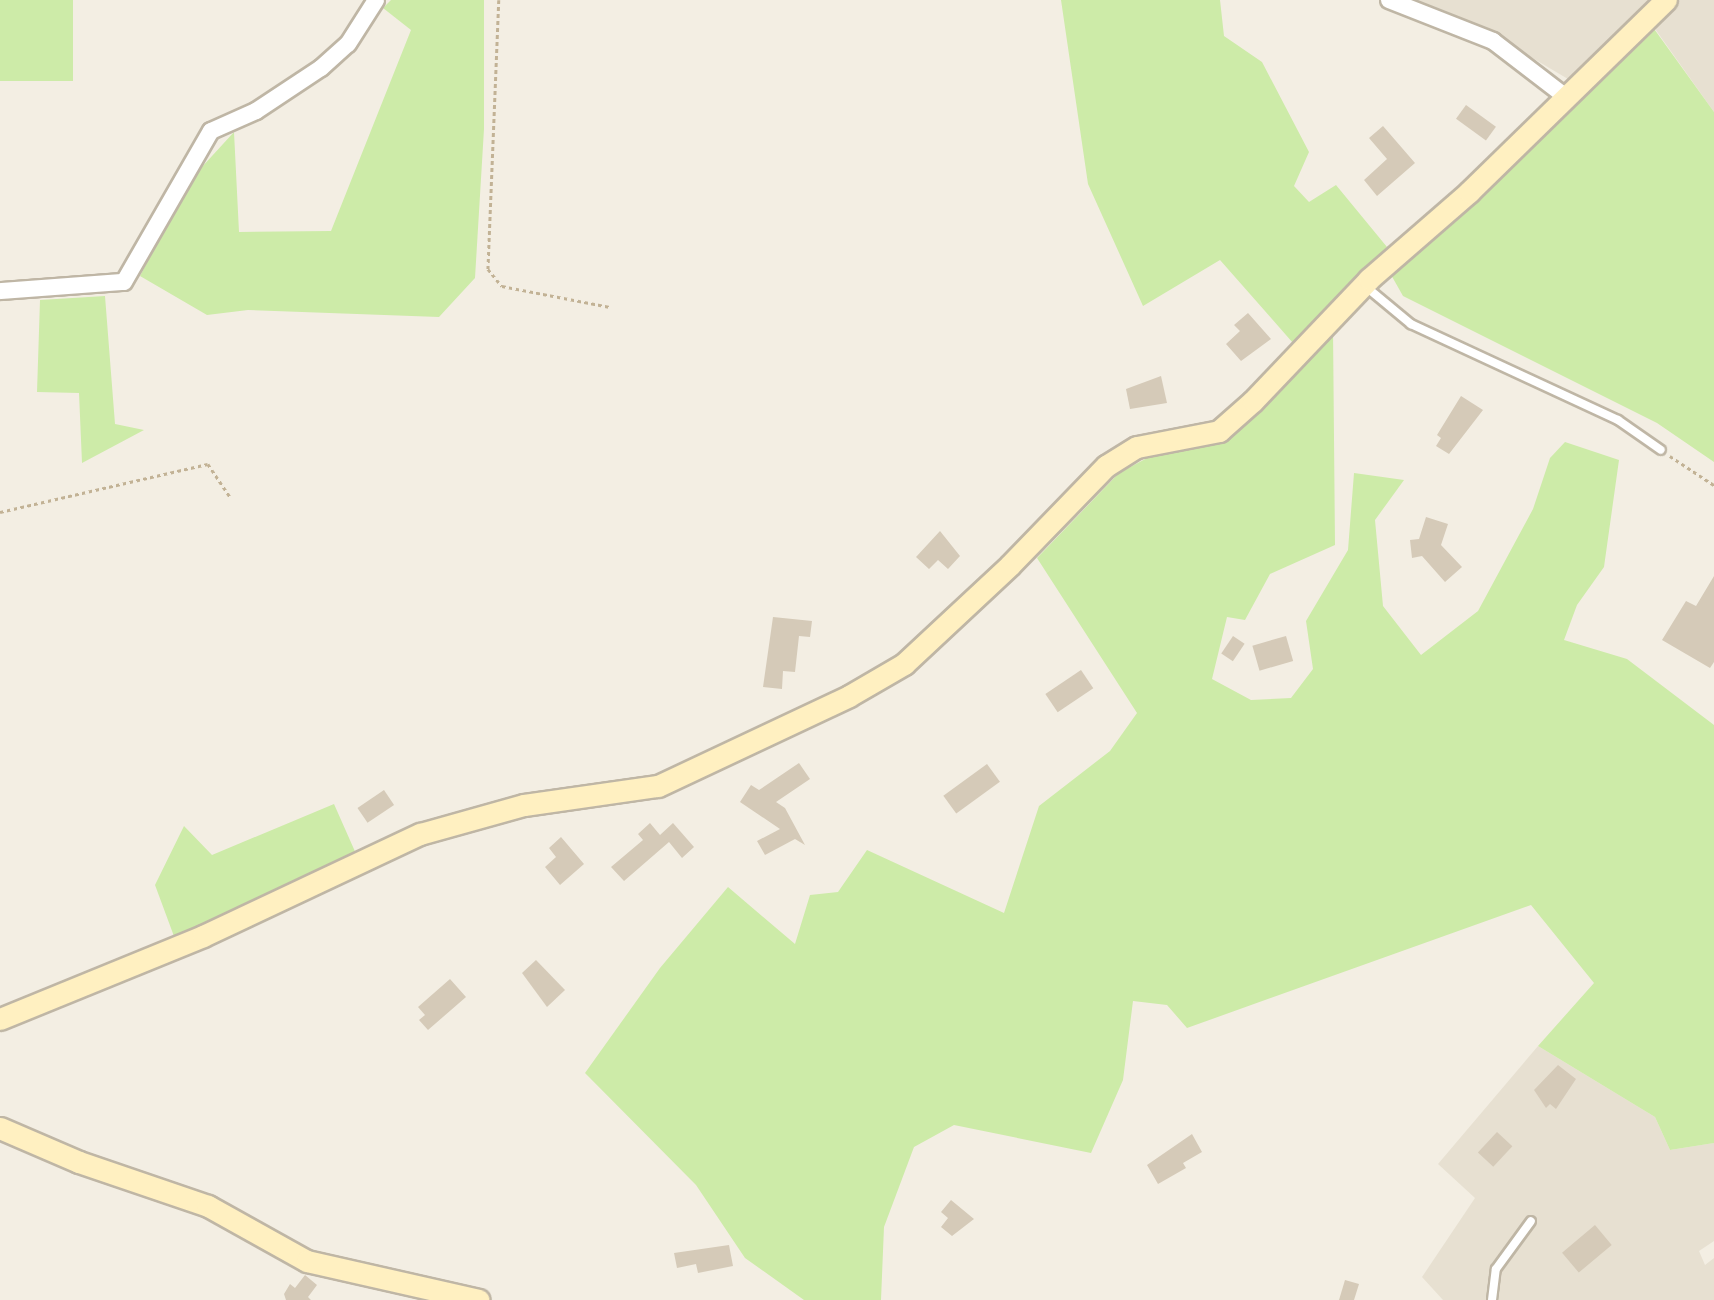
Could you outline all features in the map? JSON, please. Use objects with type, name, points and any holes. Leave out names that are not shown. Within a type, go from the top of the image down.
[{"type":"street","points":[[0,290],[124,282],[211,131],[256,111],[321,68],[348,44],[376,0]]},
{"type":"street","points":[[1389,0],[1493,41],[1566,97]]},
{"type":"street","points":[[0,1019],[203,936],[420,834],[524,805],[658,786],[849,696],[904,664],[1010,565],[1105,466],[1137,447],[1219,430],[1253,401],[1363,285],[1469,192],[1666,0]]},
{"type":"street","points":[[0,1128],[79,1162],[208,1206],[307,1261],[479,1300]]},
{"type":"lane","points":[[1363,285],[1411,324],[1618,420],[1661,450]]},
{"type":"lane","points":[[1492,1300],[1496,1269],[1531,1221]]},
{"type":"path","points":[[499,0],[488,269],[502,286],[610,307]]},
{"type":"path","points":[[1661,450],[1714,485]]},
{"type":"path","points":[[0,512],[208,464],[230,498]]},
{"type":"shaded area","points":[[1406,0],[1714,0],[1714,112],[1653,26],[1568,79],[1492,34]]},
{"type":"shaded area","points":[[1538,1046],[1655,1117],[1670,1150],[1714,1143],[1714,1241],[1699,1251],[1705,1265],[1714,1258],[1714,1300],[1443,1300],[1422,1277],[1475,1198],[1438,1164]]},
{"type":"green space","points":[[0,0],[73,0],[73,81],[0,81]]},
{"type":"green space","points":[[391,0],[484,0],[484,129],[475,278],[439,317],[248,310],[207,315],[140,276],[190,180],[234,132],[239,232],[331,231],[411,30],[383,8]]},
{"type":"green space","points":[[1061,0],[1220,0],[1224,36],[1262,62],[1309,152],[1294,186],[1309,202],[1336,185],[1387,247],[1293,343],[1220,260],[1143,306],[1088,184]]},
{"type":"green space","points":[[1652,26],[1714,112],[1714,462],[1657,423],[1403,296],[1390,273]]},
{"type":"green space","points":[[105,296],[115,424],[144,430],[82,463],[79,393],[37,392],[40,300]]},
{"type":"green space","points":[[1333,329],[1335,545],[1270,574],[1245,620],[1227,617],[1212,679],[1251,700],[1291,698],[1313,669],[1306,621],[1348,550],[1354,473],[1404,480],[1375,520],[1383,606],[1421,655],[1478,611],[1533,509],[1550,458],[1565,442],[1619,460],[1604,567],[1577,605],[1564,640],[1627,659],[1714,725],[1714,1143],[1670,1150],[1655,1117],[1538,1046],[1594,983],[1531,905],[1187,1028],[1167,1005],[1133,1001],[1123,1080],[1091,1153],[954,1125],[914,1147],[884,1227],[881,1300],[804,1300],[745,1258],[696,1185],[585,1073],[660,968],[728,887],[795,944],[810,895],[838,892],[867,850],[1004,913],[1039,806],[1110,751],[1137,713],[1037,558],[1119,473],[1149,457],[1228,437]]},
{"type":"green space","points":[[334,804],[357,856],[175,939],[155,885],[184,826],[212,855]]},
{"type":"building","points":[[1466,105],[1496,127],[1486,141],[1456,119]]},
{"type":"building","points":[[1383,126],[1415,163],[1377,196],[1364,180],[1387,159],[1369,138]]},
{"type":"building","points":[[1248,313],[1271,339],[1241,361],[1226,344],[1240,331],[1234,325]]},
{"type":"building","points":[[1161,376],[1167,403],[1130,409],[1126,389]]},
{"type":"building","points":[[1461,396],[1483,410],[1449,454],[1436,446],[1441,438],[1437,435]]},
{"type":"building","points":[[1426,517],[1448,524],[1441,545],[1462,567],[1445,582],[1422,556],[1412,558],[1410,540],[1419,539]]},
{"type":"building","points":[[940,531],[960,556],[948,569],[938,560],[929,569],[916,557]]},
{"type":"building","points":[[1714,576],[1714,662],[1710,668],[1662,640],[1686,601],[1696,606]]},
{"type":"building","points":[[773,617],[812,621],[810,637],[799,636],[795,672],[783,671],[782,689],[763,687]]},
{"type":"building","points":[[1233,636],[1245,644],[1233,661],[1221,653]]},
{"type":"building","points":[[1286,636],[1293,661],[1260,671],[1252,646]]},
{"type":"building","points":[[1081,670],[1093,688],[1058,712],[1045,694]]},
{"type":"building","points":[[799,763],[810,779],[776,802],[785,808],[805,845],[795,839],[765,855],[757,841],[780,829],[740,802],[751,785],[759,790]]},
{"type":"building","points":[[987,764],[1000,782],[956,814],[943,796]]},
{"type":"building","points":[[384,790],[394,805],[368,823],[357,808]]},
{"type":"building","points":[[650,823],[660,835],[673,823],[694,847],[682,858],[669,842],[624,881],[611,867],[643,840],[638,834]]},
{"type":"building","points":[[561,837],[584,864],[560,885],[545,867],[556,857],[549,848]]},
{"type":"building","points":[[536,960],[565,990],[547,1007],[522,973]]},
{"type":"building","points":[[450,979],[466,997],[428,1030],[419,1020],[425,1015],[418,1007]]},
{"type":"building","points":[[1558,1065],[1576,1079],[1556,1109],[1550,1104],[1546,1108],[1534,1090]]},
{"type":"building","points":[[1497,1132],[1512,1146],[1493,1167],[1478,1152]]},
{"type":"building","points":[[1192,1134],[1202,1152],[1183,1163],[1186,1168],[1158,1184],[1147,1165]]},
{"type":"building","points":[[951,1200],[974,1219],[952,1236],[941,1227],[948,1218],[941,1212]]},
{"type":"building","points":[[1595,1225],[1612,1245],[1579,1273],[1562,1253]]},
{"type":"building","points":[[729,1245],[733,1266],[698,1273],[696,1264],[677,1268],[674,1253]]},
{"type":"building","points":[[305,1275],[317,1285],[308,1297],[311,1300],[286,1300],[284,1294],[290,1284],[295,1288]]},
{"type":"building","points":[[1345,1280],[1359,1284],[1354,1300],[1339,1300]]}]
